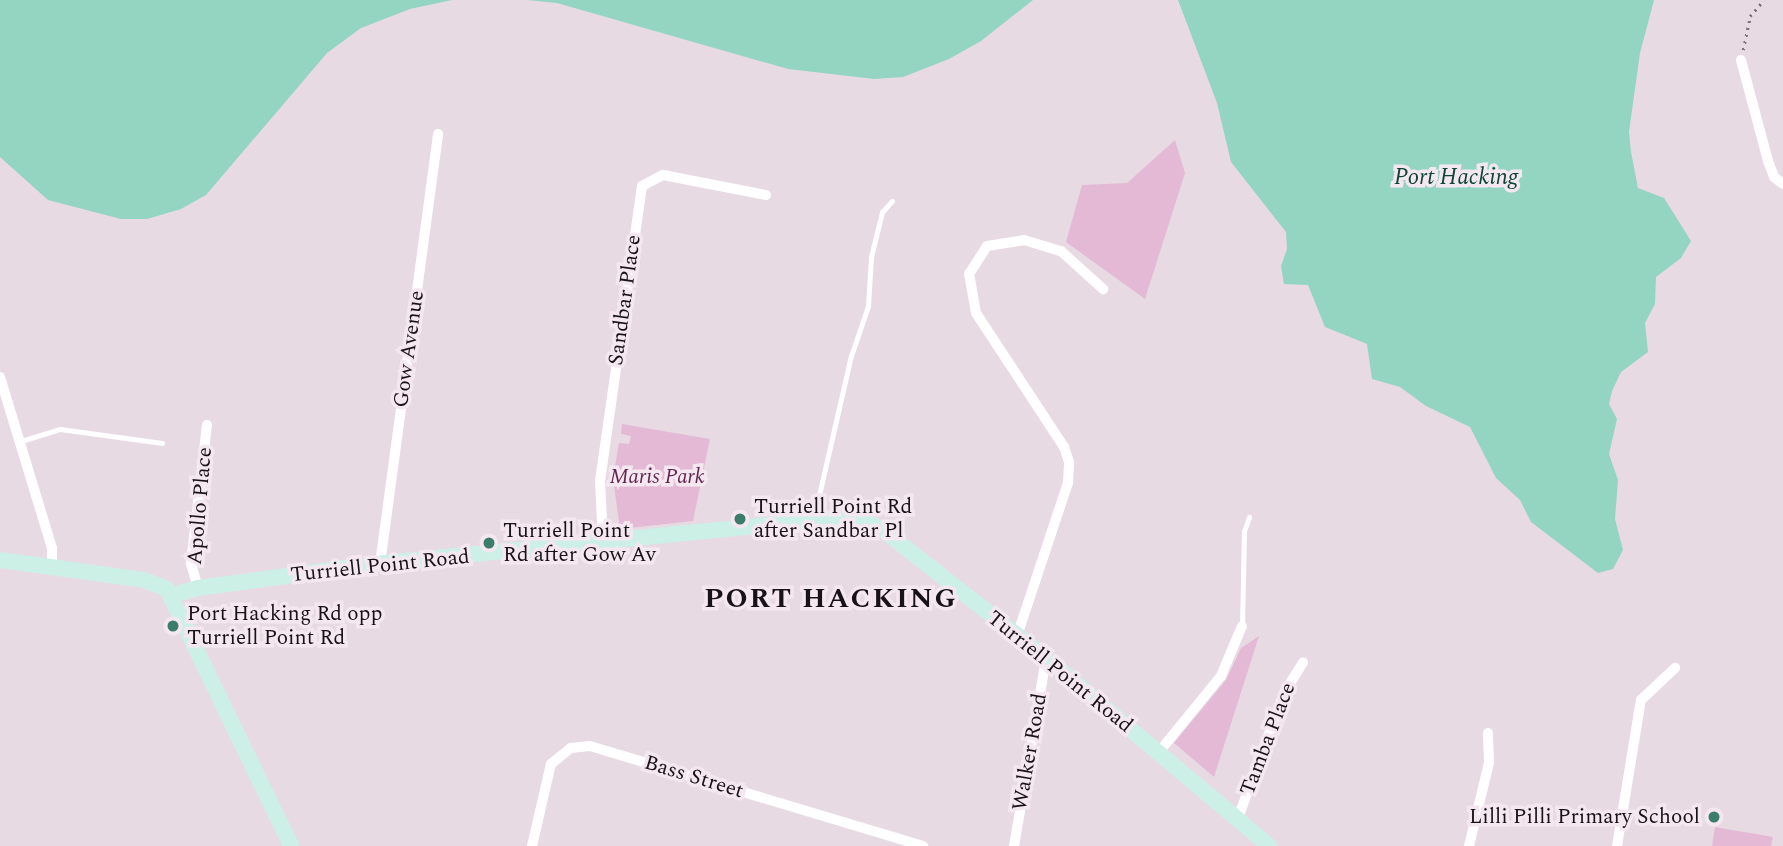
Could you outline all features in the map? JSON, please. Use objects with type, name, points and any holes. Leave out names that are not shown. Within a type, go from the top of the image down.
[{"type":"street","points":[[1741,60],[1768,161],[1774,177],[1783,184]]},
{"type":"street","name":"Gow Avenue","points":[[380,564],[438,134]]},
{"type":"street","name":"Sandbar Place","points":[[604,542],[600,481],[642,186],[663,175],[766,195]]},
{"type":"street","points":[[1017,636],[1070,470],[1064,447],[976,313],[970,274],[987,246],[1024,240],[1061,251],[1103,289]]},
{"type":"street","points":[[0,377],[52,548],[52,568]]},
{"type":"street","name":"Apollo Place","points":[[198,588],[191,563],[207,425]]},
{"type":"street","name":"Turriell Point Road","points":[[173,595],[198,588],[380,564],[814,520],[855,520],[883,530],[1046,658],[1266,844]]},
{"type":"street","points":[[0,560],[159,584],[173,595],[291,846]]},
{"type":"street","points":[[1159,752],[1221,676],[1242,626]]},
{"type":"street","name":"Walker Road","points":[[1014,846],[1046,658]]},
{"type":"street","name":"Tamba Place","points":[[1238,818],[1284,693],[1303,663]]},
{"type":"street","points":[[1617,846],[1641,700],[1675,668]]},
{"type":"street","points":[[1469,846],[1489,763],[1488,733]]},
{"type":"street","name":"Bass Street","points":[[532,846],[551,764],[571,748],[590,746],[923,846]]},
{"type":"lane","points":[[814,520],[853,346],[868,306],[871,257],[882,212],[892,201]]},
{"type":"lane","points":[[21,441],[60,429],[162,443]]},
{"type":"lane","points":[[1242,626],[1244,531],[1249,517]]},
{"type":"path","points":[[1741,60],[1750,16],[1764,0]]},
{"type":"green space","points":[[1175,140],[1185,173],[1145,299],[1066,242],[1082,185],[1127,183]]},
{"type":"green space","name":"Maris Park","points":[[622,424],[710,439],[693,521],[620,529],[613,478],[619,443],[629,444],[631,436],[621,434]]},
{"type":"green space","points":[[1259,636],[1214,777],[1174,743],[1226,680],[1241,648]]},
{"type":"green space","points":[[1715,827],[1773,837],[1771,846],[1712,846]]},
{"type":"water","points":[[0,0],[452,0],[410,9],[361,28],[327,53],[206,195],[181,209],[147,219],[121,219],[48,200],[0,157]]},
{"type":"water","points":[[527,0],[1033,0],[981,41],[949,59],[903,77],[874,79],[788,69],[557,3]]},
{"type":"water","name":"Port Hacking","points":[[1178,0],[1654,0],[1640,53],[1629,132],[1631,152],[1638,188],[1664,198],[1691,241],[1681,258],[1656,277],[1655,304],[1645,323],[1648,352],[1621,372],[1612,391],[1609,404],[1617,419],[1609,454],[1618,480],[1615,519],[1623,550],[1613,569],[1598,573],[1531,522],[1520,500],[1496,478],[1470,427],[1426,406],[1400,387],[1372,379],[1367,344],[1325,327],[1308,285],[1284,284],[1281,266],[1287,249],[1286,232],[1231,162],[1217,103]]},
{"type":"place","name":"Turriell Point Rd after Sandbar Pl","points":[[740,519]]},
{"type":"place","name":"Turriell Point Rd after Gow Av","points":[[489,543]]},
{"type":"place","name":"Port Hacking Rd opp Turriell Point Rd","points":[[173,626]]},
{"type":"place","name":"Lilli Pilli Primary School","points":[[1714,817]]},
{"type":"district","name":"PORT HACKING","points":[[831,599]]}]
